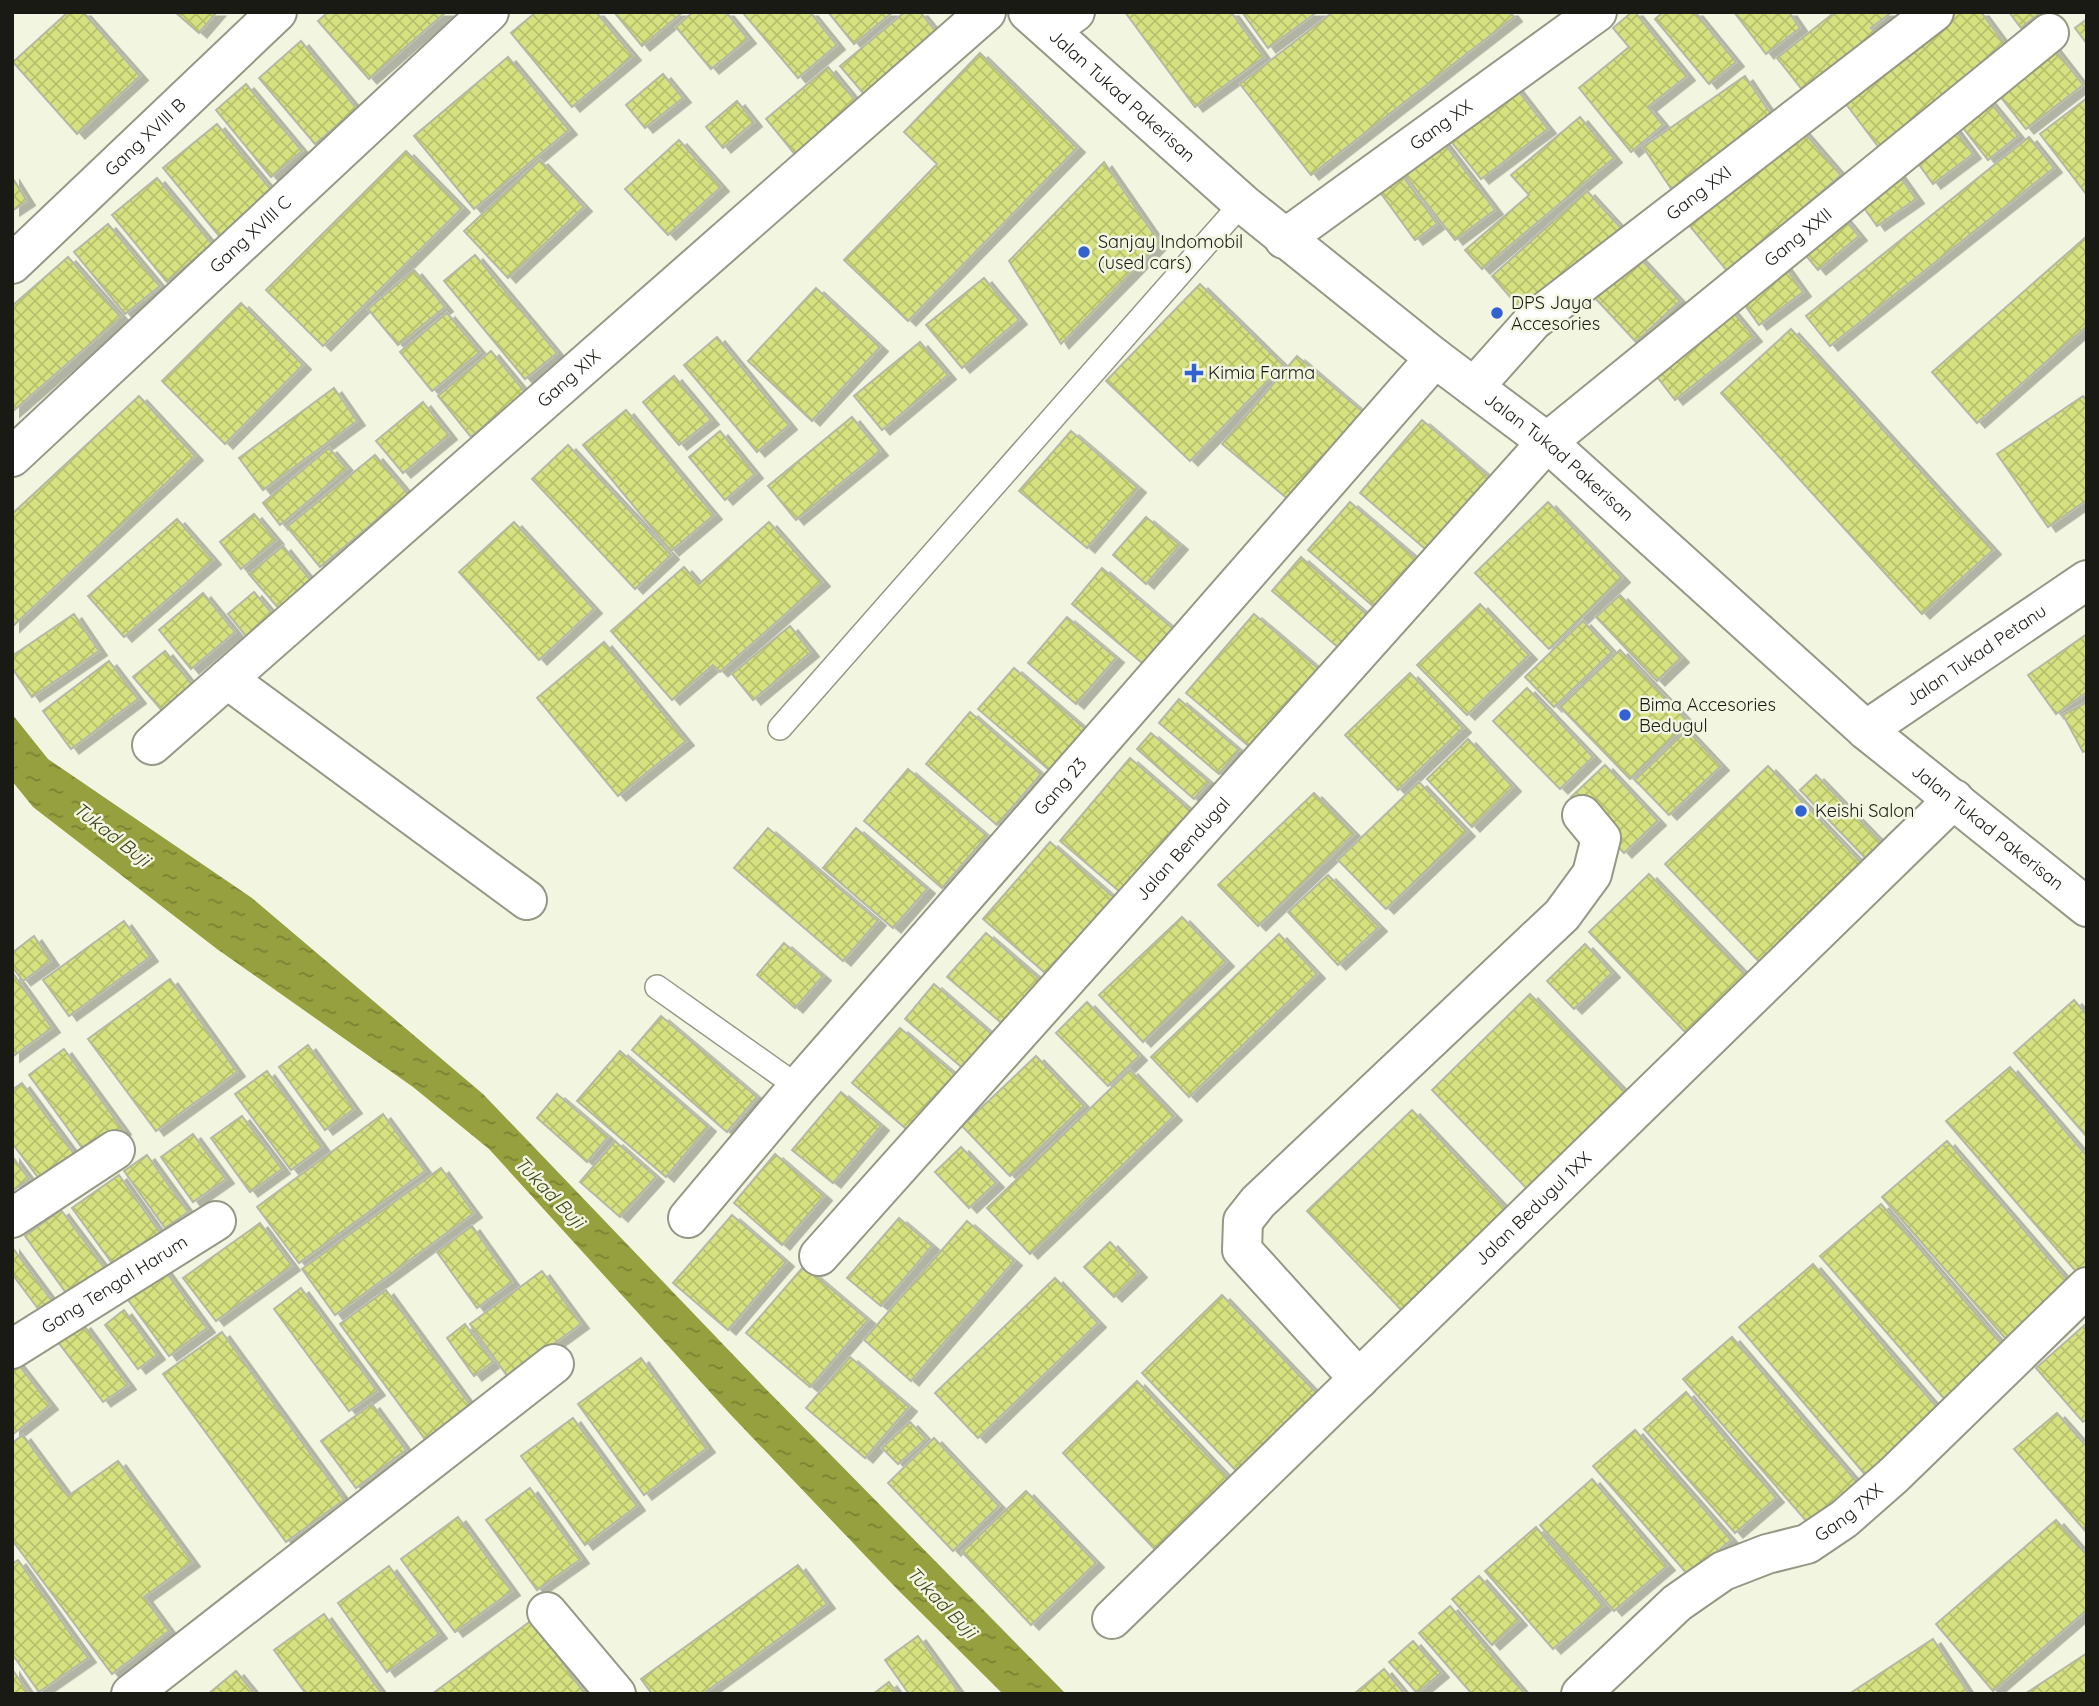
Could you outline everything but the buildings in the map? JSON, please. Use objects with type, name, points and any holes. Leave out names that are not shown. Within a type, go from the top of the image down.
[{"type":"street","name":"Gang XVIII B","points":[[12,264],[277,12]]},
{"type":"street","name":"Gang XVIII C","points":[[12,457],[489,12]]},
{"type":"street","name":"Gang XIX","points":[[152,745],[986,12]]},
{"type":"street","name":"Gang XX","points":[[1284,239],[1597,12]]},
{"type":"street","name":"Gang XXI","points":[[1474,387],[1533,321],[1934,12]]},
{"type":"street","name":"Jalan Tukad Pakerisan","points":[[1051,18],[1242,203],[1435,358],[1548,442],[1866,730],[2087,906]]},
{"type":"street","name":"Gang XXII","points":[[1548,442],[2049,33]]},
{"type":"street","name":"Gang 23","points":[[688,1218],[798,1087],[1435,358]]},
{"type":"street","name":"Jalan Bendugal","points":[[819,1256],[1548,442]]},
{"type":"street","name":"Jalan Tukad Petanu","points":[[1866,730],[2087,579]]},
{"type":"street","points":[[227,679],[527,900]]},
{"type":"street","name":"Jalan Bedugul 1XX","points":[[1112,1619],[1954,799]]},
{"type":"street","points":[[1359,1379],[1242,1250],[1243,1222],[1258,1202],[1562,915],[1592,874],[1601,838],[1582,815]]},
{"type":"street","points":[[12,1218],[115,1150]]},
{"type":"street","name":"Gang Tengal Harum","points":[[12,1349],[216,1221]]},
{"type":"street","name":"Gang 7XX","points":[[1581,1694],[1677,1603],[1723,1571],[1767,1554],[1807,1544],[1844,1519],[1894,1475],[2087,1287]]},
{"type":"street","points":[[131,1694],[554,1364]]},
{"type":"street","points":[[547,1612],[617,1694]]},
{"type":"lane","points":[[780,728],[1242,203]]},
{"type":"lane","points":[[657,987],[798,1087]]},
{"type":"water","name":"Tukad Buji","points":[[12,714],[48,759],[252,898],[483,1094],[764,1387],[1066,1694],[1003,1694],[897,1589],[730,1414],[489,1149],[413,1087],[217,949],[33,807],[12,781]]},
{"type":"place","name":"Sanjay Indomobil (used cars)","points":[[1084,252]]},
{"type":"place","name":"DPS Jaya Accesories","points":[[1497,313]]},
{"type":"place","name":"Kimia Farma","points":[[1194,373]]},
{"type":"place","name":"Bima Accesories Bedugul","points":[[1625,715]]},
{"type":"place","name":"Keishi Salon","points":[[1801,811]]}]
